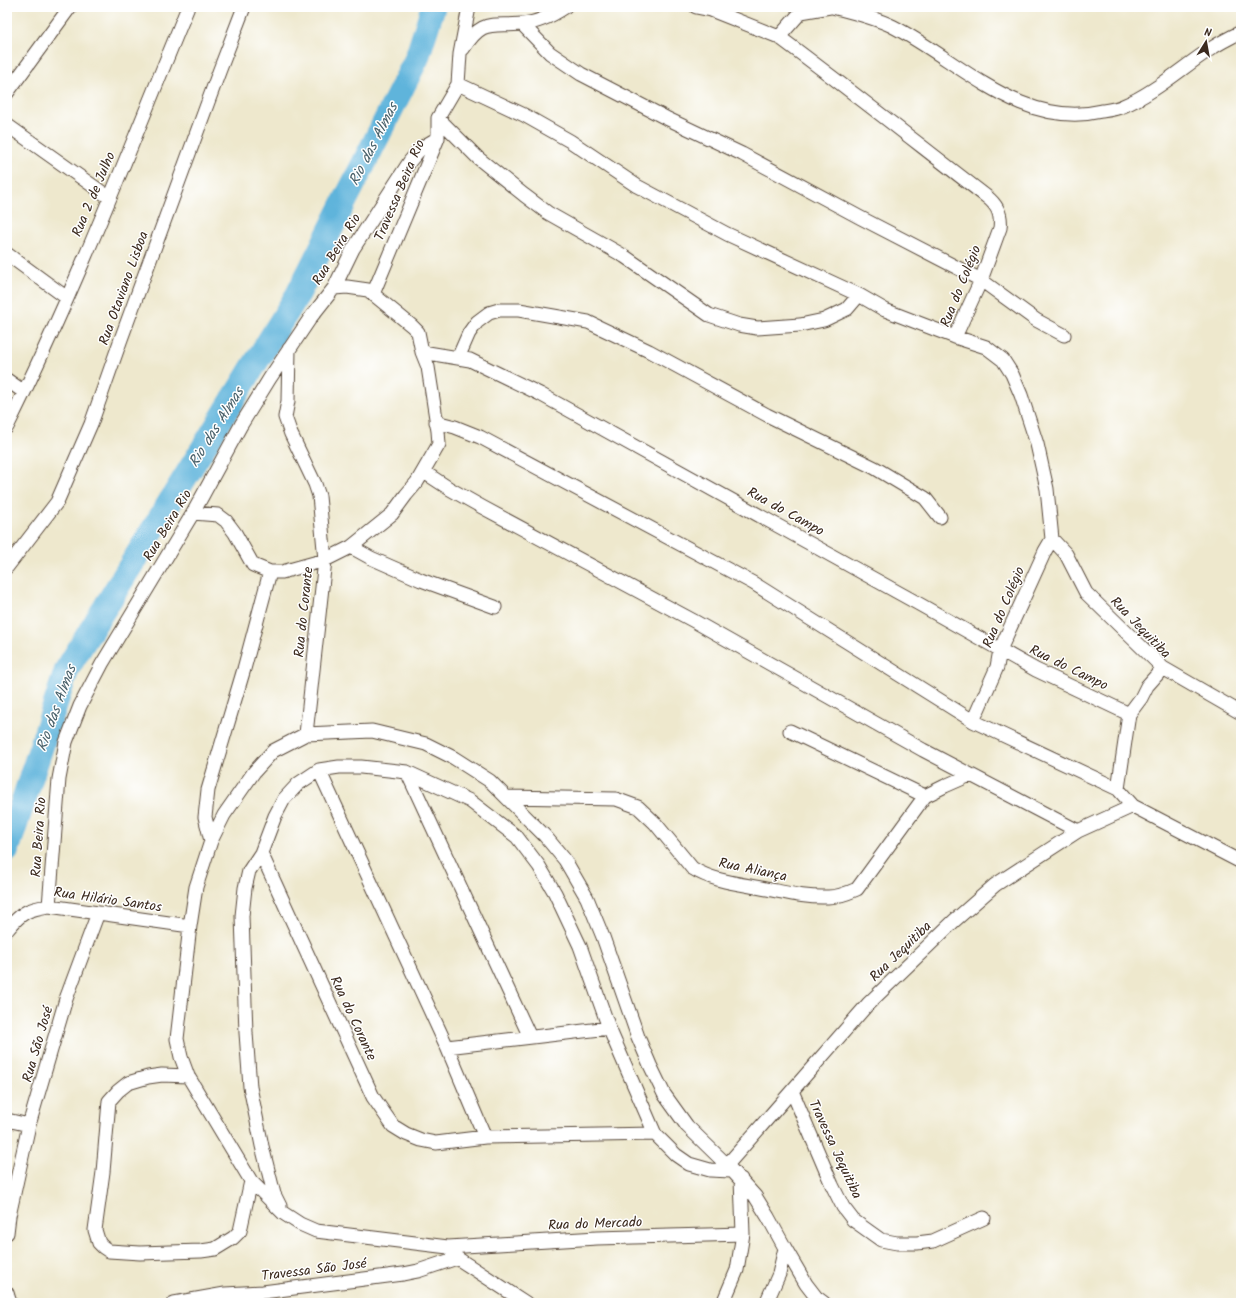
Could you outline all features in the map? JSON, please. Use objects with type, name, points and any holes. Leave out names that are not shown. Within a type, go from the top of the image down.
[{"type":"street","points":[[7,93],[70,7]]},
{"type":"street","name":"Rua 2 de Julho","points":[[7,427],[67,298],[110,198],[188,7]]},
{"type":"street","name":"Rua Otaviano Lisboa","points":[[7,567],[57,502],[91,424],[244,7]]},
{"type":"street","points":[[469,7],[460,54],[458,84],[438,118],[478,158],[524,196],[548,213],[624,256],[709,315],[739,324],[758,328],[800,325],[824,320],[847,309],[860,295]]},
{"type":"street","points":[[460,54],[474,34],[484,26],[495,24],[522,24],[548,17],[565,7]]},
{"type":"street","name":"Rua do Colégio","points":[[696,7],[712,9],[779,37],[860,97],[911,139],[994,203],[999,212],[1001,220],[1000,228],[981,280],[955,337],[986,347],[1003,360],[1012,374],[1021,395],[1037,444],[1047,489],[1052,538],[1000,650],[997,667],[973,720]]},
{"type":"street","points":[[779,37],[801,12],[831,7],[858,13],[892,26],[992,88],[1020,103],[1054,113],[1070,115],[1090,114],[1123,107],[1149,92],[1213,47],[1241,32]]},
{"type":"street","points":[[522,24],[550,53],[581,74],[666,118],[742,154],[981,280],[1036,320],[1064,335]]},
{"type":"street","points":[[458,84],[524,115],[570,141],[637,186],[727,234],[860,295],[885,310],[955,337]]},
{"type":"street","name":"Travessa Beira Rio","points":[[373,294],[438,138],[438,118]]},
{"type":"street","points":[[7,125],[110,198]]},
{"type":"street","name":"Rua Beira Rio","points":[[49,906],[59,779],[66,742],[80,706],[102,664],[193,513],[242,425],[289,349],[311,317],[334,288],[353,249],[410,161],[421,148],[438,138]]},
{"type":"street","points":[[7,254],[67,298]]},
{"type":"street","name":"Rua do Corante","points":[[306,734],[326,560],[352,547],[392,514],[424,472],[439,444],[428,367],[422,352],[418,332],[368,290],[347,287],[334,288]]},
{"type":"street","points":[[458,358],[469,332],[476,322],[489,313],[499,310],[519,310],[588,322],[648,351],[768,415],[875,468],[925,498],[940,517]]},
{"type":"street","points":[[193,513],[218,515],[235,533],[253,565],[270,572],[282,572],[326,560],[318,496],[315,484],[291,434],[285,417],[288,401],[289,349]]},
{"type":"street","name":"Rua do Campo","points":[[422,352],[470,360],[540,394],[1042,673],[1129,714]]},
{"type":"street","points":[[7,380],[24,392]]},
{"type":"street","points":[[436,422],[455,427],[480,437],[753,583],[973,720],[1118,789],[1134,806],[1241,862]]},
{"type":"street","points":[[424,472],[476,503],[694,621],[923,750],[1078,831]]},
{"type":"street","name":"Rua Jequitiba","points":[[1052,538],[1066,554],[1086,593],[1163,668],[1147,686],[1141,698],[1129,714],[1118,789]]},
{"type":"street","points":[[352,547],[371,558],[421,580],[495,607]]},
{"type":"street","points":[[211,841],[205,817],[208,790],[244,669],[270,572]]},
{"type":"street","points":[[1163,668],[1241,713]]},
{"type":"street","points":[[306,734],[372,731],[426,744],[454,758],[490,781],[545,836],[565,860],[587,898],[603,937],[638,1037],[664,1094],[687,1126],[733,1172],[758,1201],[806,1284],[816,1297],[824,1303]]},
{"type":"street","points":[[790,731],[925,796]]},
{"type":"street","name":"Rua do Mercado","points":[[306,734],[273,751],[254,772],[224,815],[211,841],[196,887],[190,926],[178,1039],[181,1057],[188,1076],[251,1181],[283,1213],[300,1224],[316,1231],[448,1247],[596,1238],[743,1234]]},
{"type":"street","points":[[283,1213],[274,1194],[262,1146],[250,1086],[247,1048],[242,916],[245,888],[248,871],[261,853],[275,816],[284,799],[298,784],[319,770],[339,767],[361,767],[407,772],[470,801],[517,837],[539,866],[555,893],[580,946],[609,1028],[655,1134],[689,1164],[710,1170],[733,1172]]},
{"type":"street","points":[[319,770],[447,1047],[485,1137]]},
{"type":"street","points":[[407,772],[530,1037]]},
{"type":"street","name":"Rua Aliança","points":[[506,797],[616,799],[638,807],[654,823],[692,868],[699,872],[730,882],[818,898],[830,897],[857,889],[925,796],[970,775]]},
{"type":"street","name":"Rua Jequitiba","points":[[733,1172],[792,1092],[868,1004],[954,921],[995,885],[1078,831],[1134,806]]},
{"type":"street","name":"Rua do Corante","points":[[261,853],[373,1097],[393,1126],[406,1134],[421,1140],[436,1143],[485,1137],[655,1134]]},
{"type":"street","name":"Rua Hilário Santos","points":[[7,930],[18,916],[38,908],[49,906],[190,926]]},
{"type":"street","name":"Rua São José","points":[[7,1233],[9,1216],[29,1125],[66,999],[98,913]]},
{"type":"street","points":[[447,1047],[609,1028]]},
{"type":"street","points":[[188,1076],[148,1076],[128,1083],[109,1101],[103,1172],[95,1230],[98,1243],[109,1251],[140,1253],[201,1251],[215,1249],[233,1238],[240,1231],[251,1181]]},
{"type":"street","name":"Travessa Jequitiba","points":[[792,1092],[843,1207],[853,1220],[882,1240],[897,1244],[933,1241],[984,1218]]},
{"type":"street","points":[[7,1120],[29,1125]]},
{"type":"street","points":[[723,1303],[736,1270],[743,1234],[733,1172]]},
{"type":"street","points":[[448,1247],[457,1258],[526,1303]]},
{"type":"street","points":[[766,1303],[779,1274],[785,1248]]},
{"type":"street","name":"Travessa São José","points":[[174,1303],[225,1294],[263,1292],[403,1274],[418,1271],[457,1258]]},
{"type":"street","points":[[7,1293],[10,1303]]},
{"type":"waterway","name":"Rio das Almas","points":[[7,850],[67,669],[298,294],[417,58],[433,7]]}]
